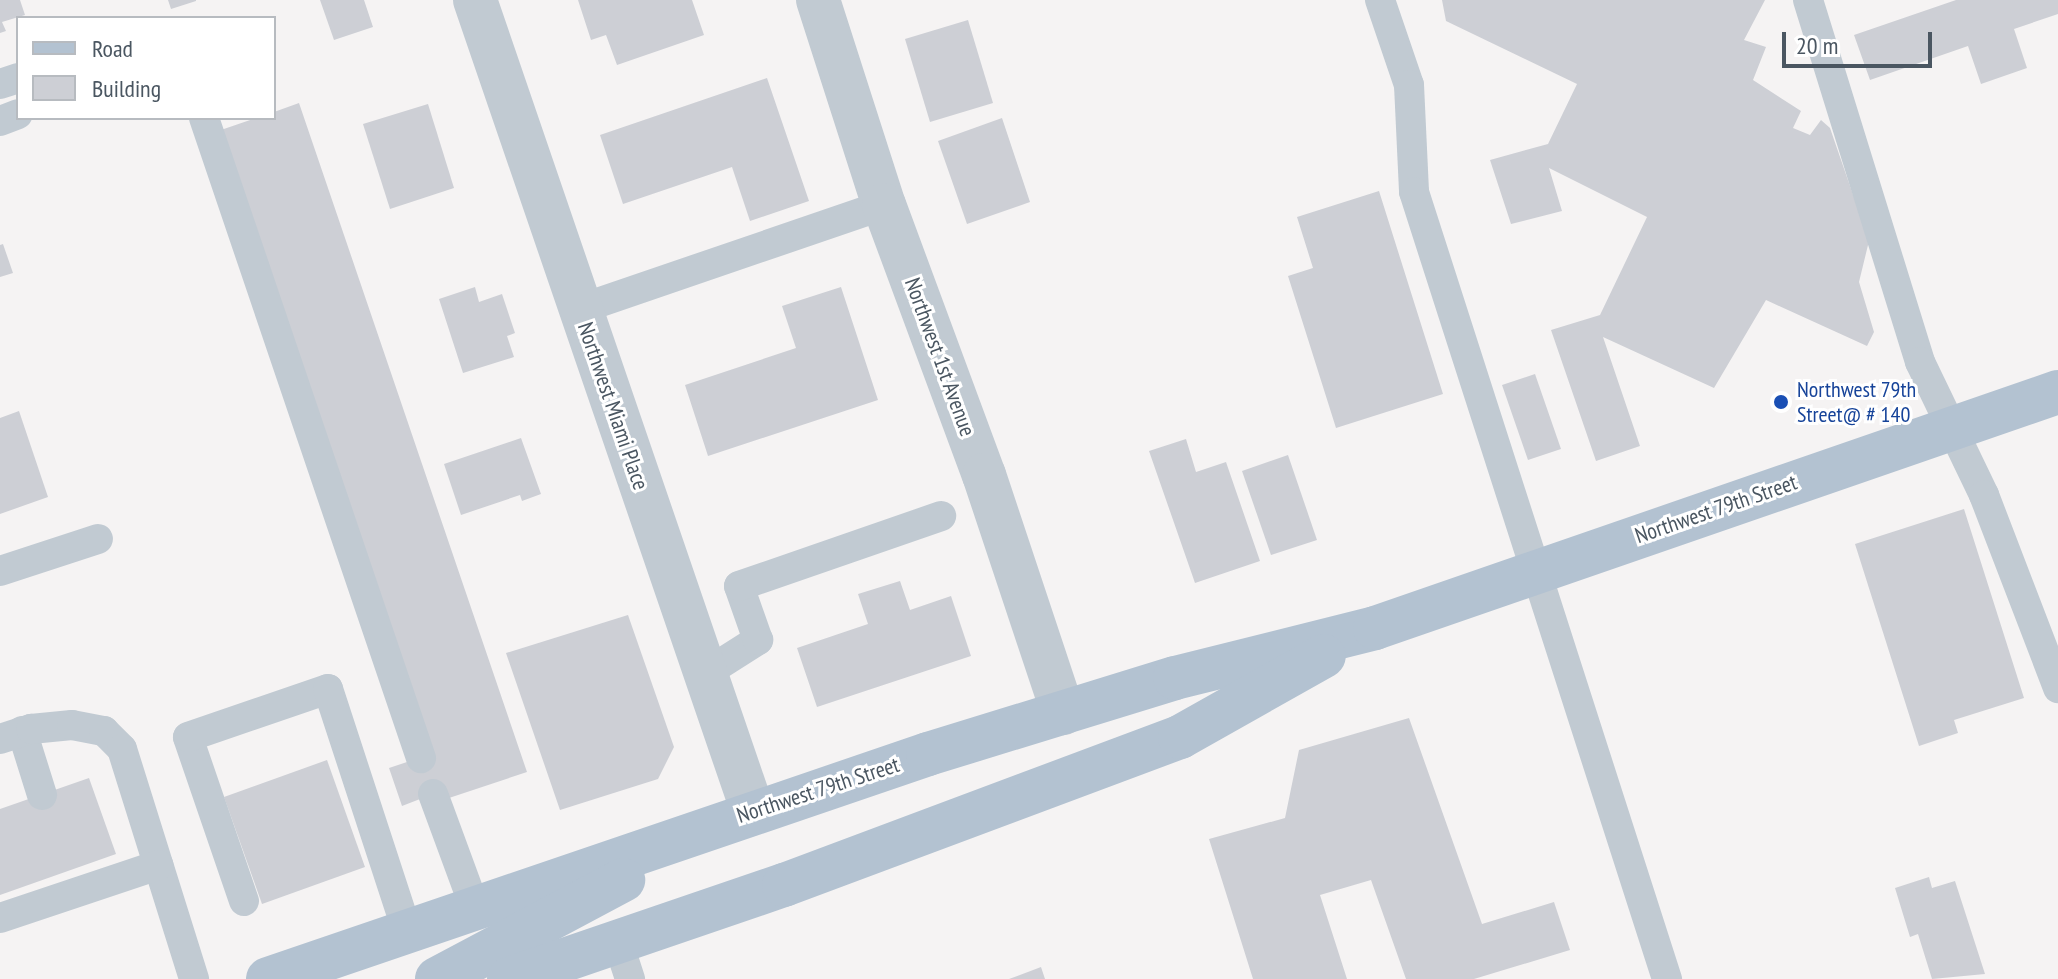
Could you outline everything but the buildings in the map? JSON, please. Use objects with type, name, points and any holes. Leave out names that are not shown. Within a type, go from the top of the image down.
[{"type":"main road","name":"Northwest 79th Street","points":[[268,979],[753,812],[1063,713],[1175,678],[1375,628],[2058,392]]},
{"type":"main road","name":"Northwest 79th Street","points":[[509,979],[624,961],[1180,737],[1375,628]]},
{"type":"main road","points":[[437,979],[753,812]]},
{"type":"street","name":"Northwest Miami Place","points":[[475,0],[753,812]]},
{"type":"street","name":"Northwest 1st Avenue","points":[[818,0],[884,205],[984,475],[1063,713]]},
{"type":"lane","points":[[1380,0],[1409,85],[1414,192],[1667,979]]},
{"type":"lane","points":[[1808,0],[1920,362],[1984,495],[2058,688]]},
{"type":"lane","points":[[205,120],[421,758]]},
{"type":"lane","points":[[580,309],[884,205]]},
{"type":"lane","points":[[706,673],[758,640],[739,586],[941,516]]},
{"type":"lane","points":[[0,571],[98,539]]},
{"type":"lane","points":[[244,901],[188,737],[328,689],[407,931]]},
{"type":"lane","points":[[42,795],[11,735],[72,725],[104,731],[122,749],[194,979]]},
{"type":"lane","points":[[433,794],[475,908]]},
{"type":"lane","points":[[0,918],[72,882],[158,865]]},
{"type":"place","name":"Northwest 79th Street@ # 140","points":[[1781,402]]}]
